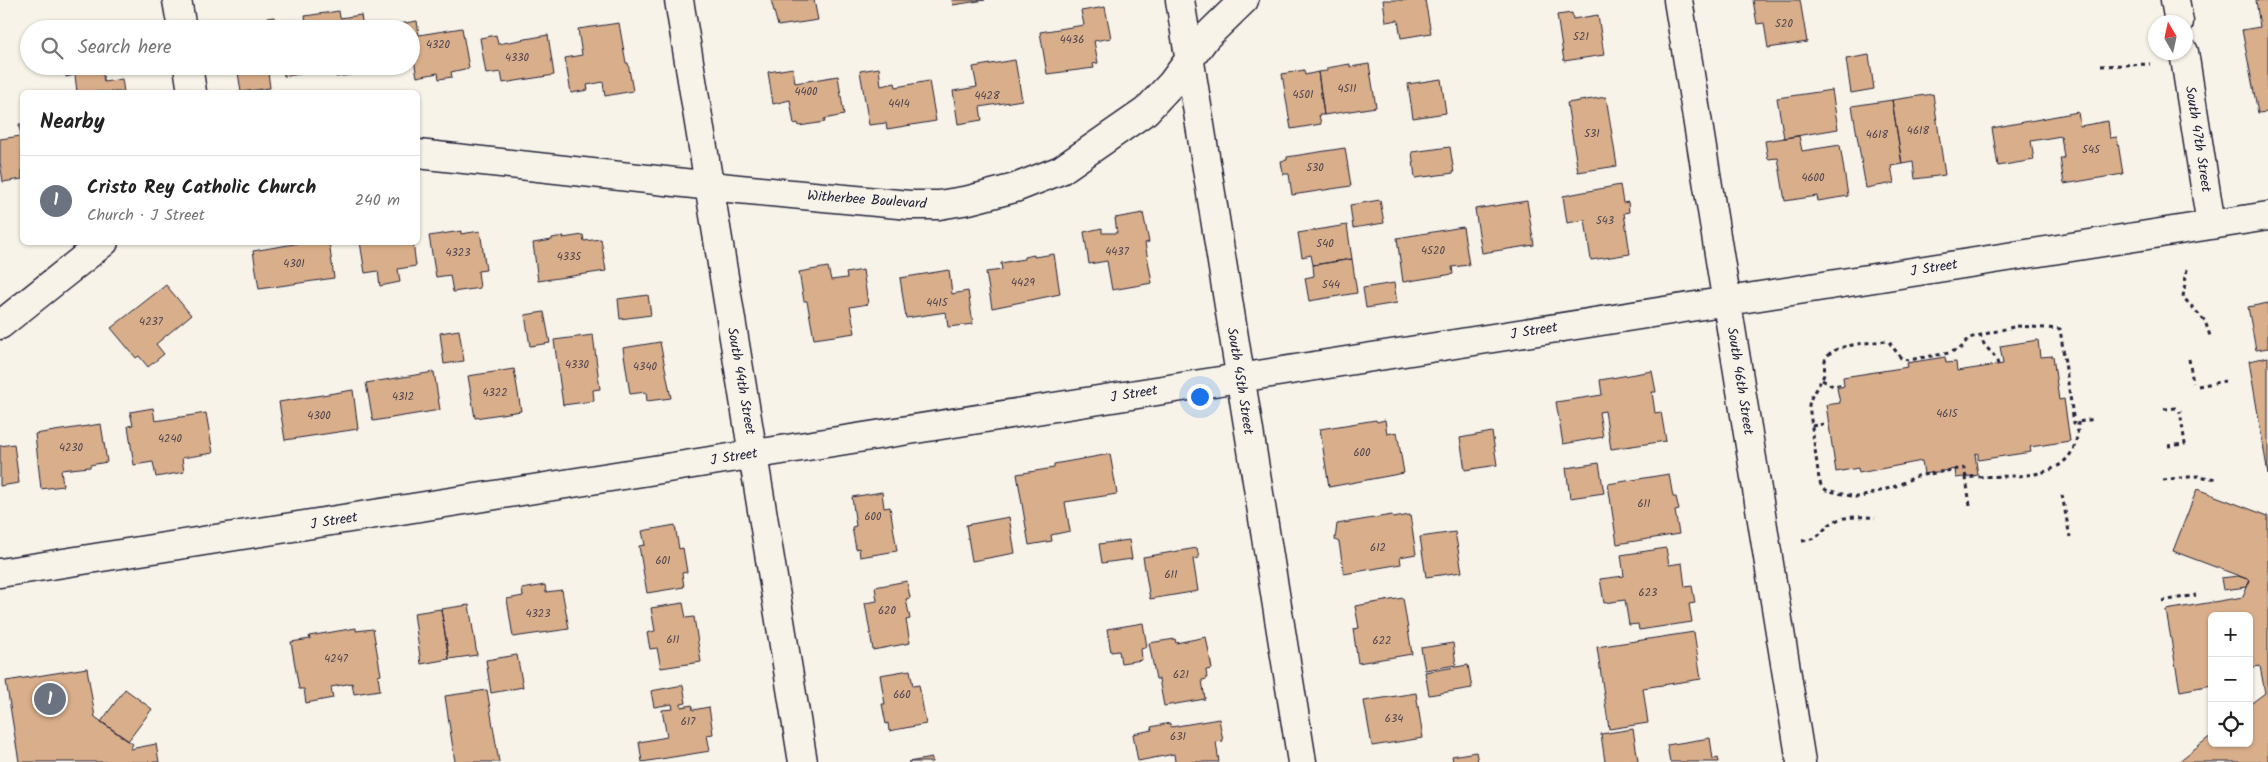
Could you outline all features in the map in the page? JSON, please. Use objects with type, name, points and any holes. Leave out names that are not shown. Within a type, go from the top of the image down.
[{"type":"street","points":[[177,0],[180,20]]},
{"type":"street","name":"South 44th Street","points":[[679,0],[803,762]]},
{"type":"street","name":"South 45th Street","points":[[1180,0],[1239,378],[1302,762]]},
{"type":"street","name":"Witherbee Boulevard","points":[[420,154],[910,205],[940,205],[993,195],[1061,170],[1101,144],[1146,111],[1172,83],[1190,58],[1224,18],[1244,0]]},
{"type":"street","name":"South 46th Street","points":[[1678,0],[1801,762]]},
{"type":"street","points":[[2175,0],[2178,15]]},
{"type":"street","name":"South 47th Street","points":[[2185,60],[2211,225]]},
{"type":"street","points":[[189,75],[192,90]]},
{"type":"street","name":"J Street","points":[[0,573],[2268,216]]},
{"type":"street","points":[[0,326],[100,245]]},
{"type":"path","points":[[2100,66],[2150,64]]},
{"type":"path","points":[[2187,269],[2183,296],[2205,320],[2210,336]]},
{"type":"path","points":[[1970,505],[1964,468],[1917,476],[1896,486],[1861,497],[1834,494],[1821,485],[1809,405],[1810,398],[1825,372],[1825,359],[1833,350],[1889,342],[1902,358],[1908,360],[1949,353],[1961,348],[1969,338],[2017,326],[2060,329],[2074,423],[2094,419]]},
{"type":"path","points":[[1980,334],[1981,341],[1994,354],[1998,365]]},
{"type":"path","points":[[2189,359],[2193,383]]},
{"type":"path","points":[[1822,380],[1833,386],[1844,384]]},
{"type":"path","points":[[2198,386],[2225,381]]},
{"type":"path","points":[[2164,410],[2176,408]]},
{"type":"path","points":[[2168,446],[2185,444],[2180,411]]},
{"type":"path","points":[[1966,478],[2030,476],[2052,469],[2064,460],[2070,452],[2078,431],[2078,422]]},
{"type":"path","points":[[1812,426],[1829,423]]},
{"type":"path","points":[[2163,480],[2197,476],[2217,479]]},
{"type":"path","points":[[2062,495],[2070,537]]},
{"type":"path","points":[[1802,541],[1815,539],[1836,521],[1867,516],[1876,518]]},
{"type":"path","points":[[2162,601],[2196,596]]},
{"type":"building","points":[[771,0],[814,0],[818,20],[778,26]]},
{"type":"building","points":[[952,0],[985,0],[953,5]]},
{"type":"building","points":[[1383,0],[1425,0],[1431,33],[1401,38],[1398,20],[1386,22]]},
{"type":"building","points":[[1753,0],[1800,0],[1807,42],[1768,48],[1764,23],[1757,24]]},
{"type":"building","points":[[2256,0],[2268,0],[2268,112],[2258,113],[2242,30],[2260,27]]},
{"type":"building","points":[[1105,7],[1111,38],[1094,41],[1098,63],[1093,64],[1094,68],[1047,74],[1040,32],[1084,25],[1081,11]]},
{"type":"building","points":[[339,11],[340,18],[361,15],[362,20],[306,20],[305,16]]},
{"type":"building","points":[[1572,13],[1573,19],[1598,15],[1604,55],[1564,61],[1557,15]]},
{"type":"building","points":[[274,17],[274,20],[254,20]]},
{"type":"building","points":[[619,23],[633,91],[605,96],[603,82],[587,85],[588,90],[571,93],[565,58],[582,55],[578,29]]},
{"type":"building","points":[[462,28],[469,68],[451,72],[452,77],[439,79],[438,73],[417,77],[417,75],[420,75],[420,35]]},
{"type":"building","points":[[496,35],[498,44],[548,35],[554,75],[503,83],[501,72],[486,74],[480,38]]},
{"type":"building","points":[[1869,55],[1874,89],[1851,93],[1846,59]]},
{"type":"building","points":[[1015,60],[1022,100],[980,107],[982,120],[958,124],[953,91],[977,87],[973,67]]},
{"type":"building","points":[[1350,64],[1350,67],[1369,64],[1376,107],[1324,115],[1318,72],[1327,71],[1327,68]]},
{"type":"building","points":[[793,68],[795,83],[838,76],[844,115],[824,119],[825,122],[799,126],[798,123],[794,124],[790,100],[773,104],[768,72]]},
{"type":"building","points":[[879,68],[881,86],[895,83],[896,87],[929,81],[936,121],[887,129],[886,123],[869,125],[860,71]]},
{"type":"building","points":[[1304,70],[1305,75],[1318,72],[1324,115],[1319,115],[1321,124],[1291,129],[1282,74]]},
{"type":"building","points":[[75,75],[103,75],[104,82],[122,79],[124,90],[77,90]]},
{"type":"building","points":[[238,75],[268,75],[270,88],[241,90]]},
{"type":"building","points":[[1441,79],[1446,113],[1413,118],[1408,84]]},
{"type":"building","points":[[1832,90],[1838,129],[1784,138],[1777,98]]},
{"type":"building","points":[[1933,94],[1945,175],[1915,179],[1913,162],[1902,164],[1892,100]]},
{"type":"building","points":[[1606,97],[1617,166],[1578,172],[1567,103]]},
{"type":"building","points":[[1892,100],[1902,164],[1891,166],[1894,183],[1866,188],[1852,106]]},
{"type":"building","points":[[2078,112],[2080,126],[2108,121],[2110,138],[2117,137],[2123,174],[2064,184],[2060,158],[2064,158],[2061,136],[2031,141],[2034,160],[1998,166],[1992,128]]},
{"type":"building","points":[[20,136],[20,179],[3,182],[0,162],[0,139]]},
{"type":"building","points":[[1799,136],[1802,151],[1840,145],[1848,196],[1818,201],[1817,196],[1785,201],[1778,158],[1768,159],[1765,141]]},
{"type":"building","points":[[1450,147],[1454,173],[1415,178],[1412,152]]},
{"type":"building","points":[[1345,148],[1351,186],[1292,195],[1289,174],[1283,174],[1281,161],[1287,160],[1287,157]]},
{"type":"building","points":[[1620,185],[1623,203],[1628,202],[1629,212],[1624,213],[1630,254],[1591,260],[1585,220],[1567,223],[1563,196]]},
{"type":"building","points":[[1380,200],[1384,223],[1353,228],[1350,205]]},
{"type":"building","points":[[1527,201],[1534,245],[1482,253],[1475,209]]},
{"type":"building","points":[[1143,213],[1149,242],[1145,243],[1152,283],[1112,290],[1107,261],[1089,264],[1084,232],[1102,228],[1102,233],[1117,233],[1115,218]]},
{"type":"building","points":[[1347,225],[1352,259],[1313,265],[1311,255],[1302,257],[1298,233]]},
{"type":"building","points":[[1463,227],[1469,265],[1452,267],[1453,274],[1403,282],[1397,238]]},
{"type":"building","points":[[461,231],[461,234],[480,231],[486,270],[478,271],[480,288],[453,292],[450,275],[436,277],[429,236]]},
{"type":"building","points":[[583,235],[584,241],[601,239],[606,271],[538,281],[533,243],[564,236],[563,238]]},
{"type":"building","points":[[288,245],[329,245],[334,278],[259,289],[253,251]]},
{"type":"building","points":[[360,245],[413,245],[416,266],[398,269],[400,282],[380,286],[378,271],[365,273]]},
{"type":"building","points":[[1054,254],[1060,294],[992,308],[986,272],[1002,270],[1001,263],[1024,259],[1024,257],[1034,255],[1034,257]]},
{"type":"building","points":[[1352,259],[1357,293],[1309,301],[1305,278],[1314,276],[1313,265]]},
{"type":"building","points":[[828,267],[831,280],[847,278],[846,273],[863,270],[868,304],[850,307],[855,333],[814,339],[799,272]]},
{"type":"building","points":[[949,270],[952,294],[968,291],[973,324],[948,327],[946,312],[906,318],[900,278]]},
{"type":"building","points":[[1394,283],[1397,303],[1366,308],[1363,288]]},
{"type":"building","points":[[166,285],[191,315],[156,344],[164,354],[148,367],[139,356],[136,358],[111,328]]},
{"type":"building","points":[[648,295],[651,315],[620,319],[618,299]]},
{"type":"building","points":[[2268,303],[2268,348],[2256,350],[2248,307]]},
{"type":"building","points":[[544,312],[550,343],[530,346],[525,315]]},
{"type":"building","points":[[459,330],[464,361],[444,364],[440,333]]},
{"type":"building","points":[[593,335],[600,389],[593,390],[594,401],[563,405],[554,340]]},
{"type":"building","points":[[2038,340],[2040,357],[2053,356],[2059,400],[2064,399],[2070,441],[2030,447],[2031,452],[1978,460],[1978,453],[1975,454],[1978,475],[1956,478],[1955,469],[1924,474],[1922,461],[1859,473],[1858,468],[1836,472],[1826,405],[1840,403],[1837,388],[1844,386],[1843,377],[1908,367],[1907,363],[1945,357],[1946,363],[1956,362],[1957,371],[2003,364],[2000,346]]},
{"type":"building","points":[[660,342],[671,398],[647,401],[646,392],[630,394],[623,348]]},
{"type":"building","points":[[2268,357],[2268,474],[2249,361]]},
{"type":"building","points":[[514,369],[521,411],[475,418],[468,376]]},
{"type":"building","points":[[1652,371],[1656,392],[1652,392],[1655,413],[1661,412],[1666,441],[1611,449],[1605,411],[1599,412],[1603,437],[1563,444],[1556,402],[1602,395],[1600,380]]},
{"type":"building","points":[[434,372],[440,410],[373,421],[366,383]]},
{"type":"building","points":[[353,390],[358,429],[285,440],[279,402]]},
{"type":"building","points":[[153,408],[155,421],[206,413],[213,453],[182,458],[184,472],[156,477],[153,462],[134,465],[128,426],[133,425],[130,412]]},
{"type":"building","points":[[1376,420],[1377,422],[1385,420],[1387,434],[1397,432],[1404,473],[1329,487],[1320,429]]},
{"type":"building","points":[[101,424],[107,462],[90,465],[90,467],[61,470],[63,486],[41,489],[35,434]]},
{"type":"building","points":[[1492,432],[1497,465],[1465,470],[1460,438]]},
{"type":"building","points":[[14,444],[19,483],[0,486],[0,446]]},
{"type":"building","points":[[1110,454],[1117,494],[1065,502],[1070,531],[1051,535],[1052,541],[1029,545],[1017,474],[1054,468],[1054,464]]},
{"type":"building","points":[[1599,463],[1604,493],[1570,498],[1566,468]]},
{"type":"building","points":[[1669,474],[1673,497],[1676,497],[1679,510],[1675,511],[1679,534],[1617,544],[1608,484]]},
{"type":"building","points":[[2197,489],[2268,516],[2268,762],[2178,762],[2208,738],[2208,747],[2253,747],[2253,702],[2265,693],[2260,666],[2253,667],[2253,612],[2208,612],[2208,686],[2180,691],[2166,610],[2243,597],[2250,580],[2173,551]]},
{"type":"building","points":[[882,492],[884,508],[890,507],[897,551],[860,557],[859,548],[856,549],[852,527],[856,526],[852,497]]},
{"type":"building","points":[[1392,515],[1393,518],[1410,515],[1416,554],[1400,557],[1401,564],[1344,574],[1339,542],[1335,540],[1337,524]]},
{"type":"building","points":[[1009,517],[1015,553],[972,561],[966,525]]},
{"type":"building","points":[[675,525],[679,549],[683,548],[687,572],[682,573],[684,587],[647,593],[639,546],[645,545],[642,531]]},
{"type":"building","points":[[1455,532],[1462,572],[1426,577],[1420,537]]},
{"type":"building","points":[[1129,540],[1132,559],[1102,563],[1099,544]]},
{"type":"building","points":[[1197,548],[1199,558],[1193,559],[1198,591],[1150,599],[1143,557]]},
{"type":"building","points":[[1666,548],[1669,565],[1682,563],[1685,587],[1692,586],[1695,603],[1689,604],[1692,622],[1639,630],[1638,624],[1629,625],[1625,600],[1604,603],[1600,579],[1624,576],[1621,555]]},
{"type":"building","points":[[2238,576],[2250,580],[2247,587],[2223,590],[2221,578]]},
{"type":"building","points":[[907,581],[910,598],[906,599],[910,619],[906,620],[910,643],[873,650],[865,603],[877,601],[875,587]]},
{"type":"building","points":[[545,585],[546,592],[562,590],[569,629],[513,637],[507,599],[523,596],[522,589]]},
{"type":"building","points":[[1403,598],[1412,654],[1358,663],[1353,629],[1359,628],[1355,606]]},
{"type":"building","points":[[683,603],[686,618],[694,617],[701,662],[661,668],[657,648],[650,649],[647,633],[655,631],[651,608]]},
{"type":"building","points":[[469,605],[477,655],[449,659],[441,609]]},
{"type":"building","points":[[441,609],[449,659],[421,664],[414,613]]},
{"type":"building","points":[[1143,623],[1147,647],[1141,649],[1142,660],[1121,663],[1119,651],[1111,652],[1107,629]]},
{"type":"building","points":[[356,628],[356,631],[373,629],[381,675],[378,676],[380,690],[354,694],[352,683],[331,687],[333,698],[306,703],[304,689],[299,689],[291,642],[310,639],[309,636]]},
{"type":"building","points":[[1694,632],[1701,679],[1643,688],[1648,723],[1609,729],[1597,647]]},
{"type":"building","points":[[1206,637],[1212,669],[1206,670],[1207,679],[1202,680],[1205,699],[1164,706],[1159,679],[1156,679],[1149,643],[1175,639],[1176,643]]},
{"type":"building","points":[[1453,643],[1456,665],[1425,670],[1421,648]]},
{"type":"building","points":[[517,655],[523,687],[491,693],[486,660]]},
{"type":"building","points":[[1468,665],[1472,688],[1429,695],[1425,672]]},
{"type":"building","points":[[87,668],[95,717],[133,744],[130,749],[156,744],[159,762],[19,762],[6,681]]},
{"type":"building","points":[[910,670],[913,686],[919,685],[926,724],[889,731],[882,704],[885,704],[880,675]]},
{"type":"building","points":[[683,685],[686,703],[681,704],[681,707],[692,705],[693,710],[709,707],[713,734],[707,735],[710,751],[642,762],[639,742],[667,737],[662,710],[673,709],[672,704],[654,707],[651,691]]},
{"type":"building","points":[[125,689],[152,709],[128,741],[101,722]]},
{"type":"building","points":[[487,690],[499,762],[455,762],[445,696]]},
{"type":"building","points":[[1416,693],[1423,738],[1372,746],[1364,701]]},
{"type":"building","points":[[1219,719],[1223,741],[1216,742],[1219,762],[1175,762],[1174,754],[1138,761],[1133,734],[1152,730],[1151,727],[1170,723],[1171,727]]},
{"type":"building","points":[[1633,729],[1638,761],[1605,762],[1601,734]]},
{"type":"building","points":[[1710,738],[1713,759],[1718,758],[1719,762],[1670,762],[1667,745]]},
{"type":"building","points":[[1476,752],[1478,762],[1453,762],[1452,756]]},
{"type":"building","points":[[932,758],[932,762],[908,762]]},
{"type":"place","name":"Cristo Rey Catholic Church","points":[[50,699]]}]
